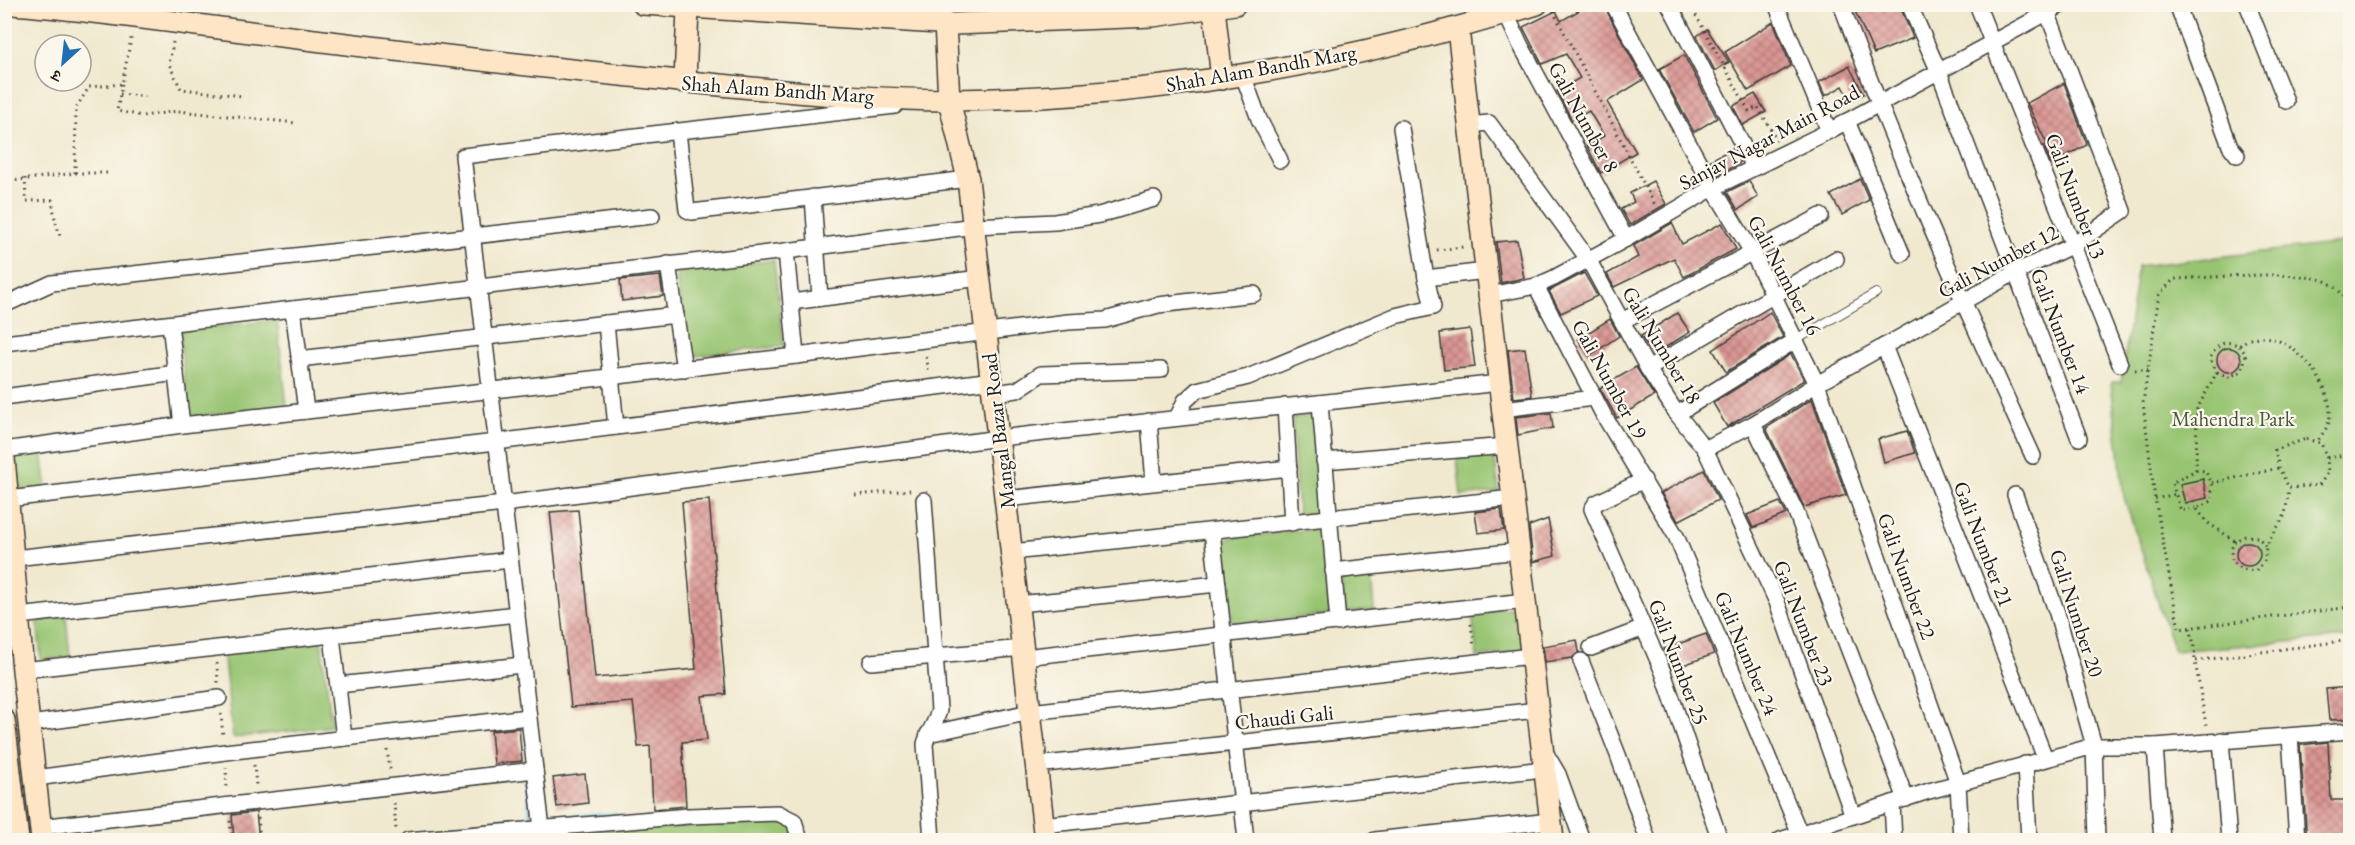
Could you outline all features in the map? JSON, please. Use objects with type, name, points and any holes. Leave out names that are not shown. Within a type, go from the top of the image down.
[{"type":"street","name":"Shah Alam Bandh Marg","points":[[13,4],[40,5],[511,65],[798,93],[949,100],[1084,96],[1222,79],[1458,30],[1537,4]]},
{"type":"street","points":[[643,4],[688,9],[794,10],[931,16],[1058,12],[1153,16],[1235,4]]},
{"type":"street","name":"Gali Number 16","points":[[1613,4],[1713,188],[1752,252],[1817,384]]},
{"type":"street","points":[[1669,4],[1754,167]]},
{"type":"street","points":[[1776,4],[1829,131]]},
{"type":"street","points":[[1841,4],[1878,104],[1962,302],[2033,456]]},
{"type":"street","name":"Gali Number 14","points":[[1909,4],[1939,72],[2079,438]]},
{"type":"street","name":"Gali Number 13","points":[[1977,4],[2120,364]]},
{"type":"street","name":"Sanjay Nagar Main Road","points":[[1489,295],[1536,286],[1626,239],[1713,188],[1829,131],[1939,72],[1993,42],[2046,8],[2063,4]]},
{"type":"street","points":[[2177,4],[2230,146],[2237,155]]},
{"type":"street","points":[[2247,4],[2286,101]]},
{"type":"street","points":[[1213,6],[1222,79]]},
{"type":"street","name":"Gali Number 12","points":[[1705,449],[1753,424],[1817,384],[2016,272],[2073,245],[2123,211],[2046,8]]},
{"type":"street","points":[[685,81],[688,9]]},
{"type":"street","name":"Gali Number 8","points":[[1506,14],[1626,239]]},
{"type":"street","name":"Mangal Bazar Road","points":[[931,16],[968,179],[994,386],[1044,833]]},
{"type":"street","points":[[1375,840],[1552,831],[1458,30]]},
{"type":"street","points":[[1243,75],[1259,119],[1280,160]]},
{"type":"street","points":[[787,119],[798,93]]},
{"type":"street","points":[[542,829],[463,156],[949,100]]},
{"type":"street","points":[[1847,121],[1902,254]]},
{"type":"street","name":"Gali Number 18","points":[[1468,125],[1490,123],[1588,259],[1648,369],[1677,414],[1705,449]]},
{"type":"street","points":[[1177,418],[1185,401],[1197,390],[1248,377],[1395,316],[1433,307],[1401,128]]},
{"type":"street","points":[[678,132],[687,210],[693,212],[968,179]]},
{"type":"street","points":[[813,197],[820,298]]},
{"type":"street","points":[[4,343],[974,226],[1043,223],[1099,215],[1154,199]]},
{"type":"street","points":[[4,305],[52,283],[652,216]]},
{"type":"street","points":[[1622,321],[1821,216]]},
{"type":"street","points":[[786,250],[796,356]]},
{"type":"street","points":[[1648,369],[1836,259]]},
{"type":"street","points":[[668,264],[684,369]]},
{"type":"street","points":[[1426,278],[1486,271]]},
{"type":"street","points":[[791,302],[980,278]]},
{"type":"street","name":"Gali Number 19","points":[[1536,286],[1594,398],[1647,485]]},
{"type":"street","points":[[4,450],[182,425],[796,356],[1068,322],[1105,320],[1158,305],[1254,294]]},
{"type":"street","points":[[293,309],[306,411]]},
{"type":"street","points":[[299,359],[676,315]]},
{"type":"street","points":[[606,323],[616,427]]},
{"type":"street","points":[[170,324],[182,425]]},
{"type":"street","points":[[1677,414],[1796,340]]},
{"type":"street","name":"Gali Number 21","points":[[1884,346],[2045,758]]},
{"type":"street","points":[[8,499],[496,442],[931,387],[994,386],[1017,390],[1041,374],[1161,370]]},
{"type":"street","points":[[4,397],[176,374]]},
{"type":"street","points":[[9,558],[504,504],[999,438],[1499,383]]},
{"type":"street","name":"Gali Number 22","points":[[1817,384],[1958,783],[1961,840]]},
{"type":"street","points":[[1502,409],[1594,398]]},
{"type":"street","points":[[1320,403],[1338,623]]},
{"type":"street","points":[[1285,406],[1292,522]]},
{"type":"street","points":[[1149,421],[1154,483]]},
{"type":"street","points":[[1753,424],[1796,512],[1899,801],[1894,840]]},
{"type":"street","points":[[1324,461],[1507,446]]},
{"type":"street","name":"Gali Number 23","points":[[1705,449],[1777,602],[1853,816]]},
{"type":"street","points":[[4,458],[8,499],[9,558],[19,616],[22,670],[41,834]]},
{"type":"street","points":[[1006,499],[1289,468]]},
{"type":"street","name":"Gali Number 25","points":[[1647,485],[1596,503],[1592,509],[1663,672],[1720,840]]},
{"type":"street","name":"Gali Number 24","points":[[1647,485],[1676,536],[1809,835]]},
{"type":"street","points":[[920,495],[939,710],[925,744],[932,840]]},
{"type":"street","name":"Gali Number 20","points":[[2015,495],[2057,613],[2094,746],[2097,840]]},
{"type":"street","points":[[1012,552],[1513,498]]},
{"type":"street","points":[[1212,531],[1246,840]]},
{"type":"street","points":[[1333,571],[1519,551]]},
{"type":"street","points":[[19,616],[510,560]]},
{"type":"street","points":[[1018,603],[1218,584]]},
{"type":"street","points":[[871,662],[936,656],[1023,653],[1224,636],[1525,601]]},
{"type":"street","points":[[22,670],[517,614]]},
{"type":"street","points":[[1591,648],[1644,628]]},
{"type":"street","points":[[332,636],[344,738]]},
{"type":"street","points":[[928,734],[1030,712],[1531,656]]},
{"type":"street","points":[[1581,661],[1648,840]]},
{"type":"street","points":[[338,685],[522,665]]},
{"type":"street","points":[[30,724],[219,698]]},
{"type":"street","name":"Chaudi Gali","points":[[1036,765],[1538,710]]},
{"type":"street","points":[[36,778],[528,717]]},
{"type":"street","points":[[5,721],[13,831],[41,834],[535,770]]},
{"type":"street","points":[[1780,840],[1809,835],[1853,816],[1958,783],[2094,746],[2156,746],[2350,731]]},
{"type":"street","points":[[2290,736],[2297,840]]},
{"type":"street","points":[[2215,741],[2229,840]]},
{"type":"street","points":[[1542,745],[1558,774],[1582,840]]},
{"type":"street","points":[[2156,746],[2162,840]]},
{"type":"street","points":[[2025,764],[2029,840]]},
{"type":"street","points":[[1044,833],[1242,803],[1544,769]]},
{"type":"street","points":[[408,840],[688,816],[778,813],[794,821],[800,840]]},
{"type":"lane","points":[[1796,340],[1876,293]]},
{"type":"path","points":[[1550,4],[1662,218]]},
{"type":"path","points":[[1690,4],[1749,111],[1758,107],[1784,152]]},
{"type":"path","points":[[135,18],[117,111],[142,116],[177,111],[297,123]]},
{"type":"path","points":[[177,23],[169,64],[181,89],[243,96]]},
{"type":"path","points":[[75,173],[76,108],[89,87],[122,84]]},
{"type":"path","points":[[120,94],[149,97]]},
{"type":"path","points":[[4,182],[75,173],[110,173]]},
{"type":"path","points":[[25,178],[26,201],[52,200],[60,236]]},
{"type":"path","points":[[1422,252],[1483,244]]},
{"type":"path","points":[[2350,314],[2346,298],[2327,282],[2302,276],[2174,279],[2158,295],[2143,403],[2155,499],[2179,629],[2350,607]]},
{"type":"path","points":[[2239,346],[2246,339],[2265,335],[2292,347],[2316,372],[2328,397],[2329,421],[2317,442]]},
{"type":"path","points":[[924,340],[931,387]]},
{"type":"path","points":[[2232,342],[2239,346],[2246,354],[2242,371],[2229,377],[2217,372],[2210,358],[2214,349],[2222,343],[2232,342]]},
{"type":"path","points":[[2196,470],[2197,409],[2217,372]]},
{"type":"path","points":[[2266,546],[2258,537],[2245,536],[2235,541],[2231,549],[2232,561],[2242,569],[2256,571],[2265,560],[2266,546],[2285,515],[2289,488],[2279,468],[2276,450],[2306,439],[2321,443],[2327,458],[2328,473],[2319,485],[2289,488]]},
{"type":"path","points":[[2327,458],[2350,454]]},
{"type":"path","points":[[2212,483],[2279,468]]},
{"type":"path","points":[[2196,470],[2205,471],[2212,483],[2212,501],[2181,511],[2172,483],[2196,470]]},
{"type":"path","points":[[2155,499],[2176,494]]},
{"type":"path","points":[[855,495],[920,495]]},
{"type":"path","points":[[2196,508],[2208,523],[2235,541]]},
{"type":"path","points":[[1469,608],[1476,662]]},
{"type":"path","points":[[2190,628],[2195,661],[2215,741]]},
{"type":"path","points":[[2195,661],[2350,640]]},
{"type":"green space","name":"Mahendra Park","points":[[2350,242],[2350,637],[2174,651],[2124,497],[2111,382],[2121,382],[2138,266]]},
{"type":"green space","points":[[774,260],[784,346],[686,357],[676,272]]},
{"type":"green space","points":[[277,320],[287,406],[189,417],[179,331]]},
{"type":"green space","points":[[1316,415],[1323,512],[1298,515],[1292,418]]},
{"type":"green space","points":[[42,452],[47,489],[19,492],[14,455]]},
{"type":"green space","points":[[1494,454],[1499,492],[1461,496],[1457,458]]},
{"type":"green space","points":[[1321,528],[1331,614],[1233,625],[1223,539]]},
{"type":"green space","points":[[1371,574],[1374,610],[1344,613],[1341,577]]},
{"type":"green space","points":[[1519,607],[1525,652],[1477,657],[1472,612]]},
{"type":"green space","points":[[66,616],[70,657],[41,660],[37,618]]},
{"type":"green space","points":[[321,640],[332,726],[233,738],[223,652]]},
{"type":"green space","points":[[794,822],[797,840],[546,840],[545,832]]},
{"type":"building","points":[[1590,4],[1603,4],[1643,80],[1607,102],[1636,152],[1601,173],[1587,146],[1604,136],[1589,111],[1572,120],[1557,91],[1580,78],[1566,54],[1542,64],[1523,27],[1556,11],[1561,21]]},
{"type":"building","points":[[1852,4],[1899,4],[1913,38],[1874,54]]},
{"type":"building","points":[[1773,22],[1791,66],[1748,91],[1725,52]]},
{"type":"building","points":[[1707,29],[1729,62],[1715,71],[1697,36]]},
{"type":"building","points":[[1684,55],[1717,118],[1694,132],[1659,69]]},
{"type":"building","points":[[1849,66],[1864,94],[1851,101],[1843,86],[1825,96],[1819,82]]},
{"type":"building","points":[[2064,83],[2087,145],[2051,164],[2044,146],[2047,144],[2027,103]]},
{"type":"building","points":[[1755,94],[1766,112],[1743,125],[1733,106]]},
{"type":"building","points":[[1733,148],[1739,164],[1717,175],[1709,161]]},
{"type":"building","points":[[1860,179],[1869,200],[1842,215],[1831,195]]},
{"type":"building","points":[[1653,181],[1666,204],[1630,225],[1621,209],[1634,202],[1630,193]]},
{"type":"building","points":[[1749,181],[1758,197],[1738,210],[1727,192]]},
{"type":"building","points":[[1672,223],[1682,244],[1722,223],[1736,249],[1684,277],[1674,258],[1614,287],[1607,274],[1638,257],[1633,246]]},
{"type":"building","points":[[1517,240],[1524,278],[1501,283],[1496,242]]},
{"type":"building","points":[[1584,273],[1597,296],[1561,313],[1549,291]]},
{"type":"building","points":[[660,276],[663,296],[622,301],[620,280]]},
{"type":"building","points":[[1770,312],[1783,337],[1726,372],[1713,350]]},
{"type":"building","points":[[1677,313],[1690,332],[1653,355],[1641,336]]},
{"type":"building","points":[[1610,319],[1619,336],[1589,356],[1578,339]]},
{"type":"building","points":[[1470,329],[1475,367],[1444,370],[1440,333]]},
{"type":"building","points":[[1525,348],[1532,396],[1514,398],[1508,350]]},
{"type":"building","points":[[2229,348],[2238,351],[2241,360],[2238,369],[2229,372],[2220,369],[2217,360],[2220,351]]},
{"type":"building","points":[[1791,354],[1804,380],[1727,427],[1713,403]]},
{"type":"building","points":[[1636,367],[1654,396],[1617,418],[1600,388]]},
{"type":"building","points":[[1812,399],[1846,495],[1804,507],[1766,428]]},
{"type":"building","points":[[1551,413],[1553,428],[1518,435],[1516,417]]},
{"type":"building","points":[[1907,431],[1915,453],[1884,462],[1878,439]]},
{"type":"building","points":[[1704,470],[1718,500],[1678,521],[1661,493]]},
{"type":"building","points":[[2203,479],[2207,498],[2185,503],[2180,484]]},
{"type":"building","points":[[709,500],[726,694],[702,696],[707,740],[682,742],[686,806],[653,809],[650,746],[638,747],[633,702],[571,707],[550,512],[578,510],[595,678],[696,669],[682,502]]},
{"type":"building","points":[[1780,502],[1786,514],[1753,528],[1747,515]]},
{"type":"building","points":[[1501,509],[1504,530],[1478,533],[1475,512]]},
{"type":"building","points":[[1548,519],[1555,556],[1533,562],[1529,526]]},
{"type":"building","points":[[2248,542],[2257,545],[2260,554],[2257,563],[2248,566],[2239,563],[2236,554],[2239,545]]},
{"type":"building","points":[[1706,634],[1714,654],[1672,669],[1664,649]]},
{"type":"building","points":[[1577,640],[1579,652],[1572,658],[1545,662],[1543,646]]},
{"type":"building","points":[[2350,687],[2350,719],[2329,720],[2326,689]]},
{"type":"building","points":[[519,728],[522,761],[494,764],[491,731]]},
{"type":"building","points":[[2328,742],[2331,800],[2350,800],[2350,840],[2307,840],[2300,745]]},
{"type":"building","points":[[585,774],[588,803],[557,807],[553,778]]},
{"type":"building","points":[[256,812],[259,840],[234,840],[232,815]]},
{"type":"waterway","points":[[526,772],[534,837]]},
{"type":"waterway","points":[[549,818],[616,815]]},
{"type":"waterway","points":[[505,840],[540,837]]}]
